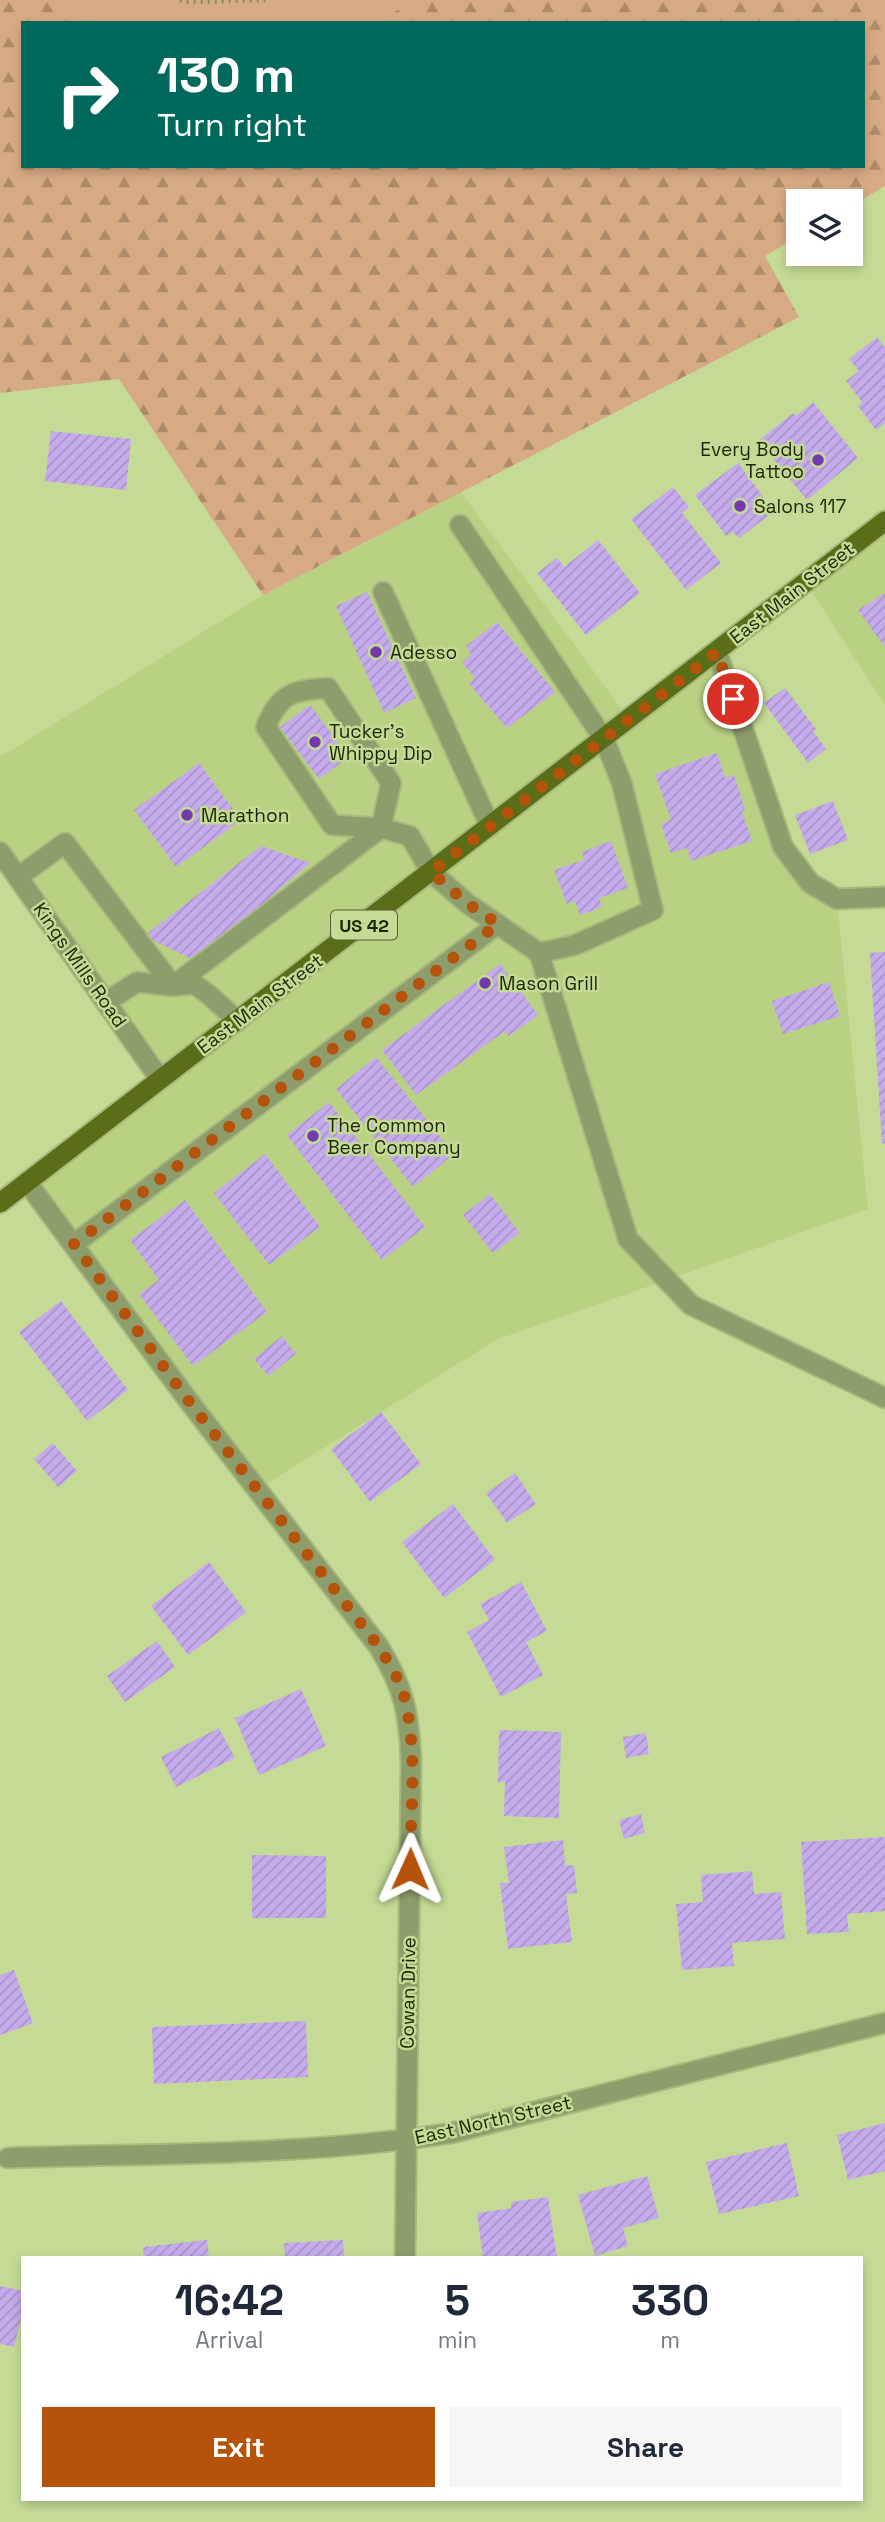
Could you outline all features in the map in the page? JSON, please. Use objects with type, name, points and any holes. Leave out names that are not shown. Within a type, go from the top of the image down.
[{"type":"main road","name":"East Main Street","points":[[0,1203],[885,521]]},
{"type":"street","points":[[460,525],[604,739],[622,784],[653,910],[575,945],[539,953]]},
{"type":"street","points":[[383,592],[491,826]]},
{"type":"street","points":[[717,652],[783,847],[810,883],[837,899],[885,897]]},
{"type":"street","points":[[173,986],[380,828],[391,783],[328,688],[306,689],[284,696],[272,711],[266,727],[332,825],[380,828],[410,836],[431,872],[467,903],[539,953],[628,1239],[691,1305],[885,1398]]},
{"type":"street","points":[[18,877],[65,843],[173,986]]},
{"type":"street","name":"Kings Mills Road","points":[[0,852],[160,1079]]},
{"type":"street","points":[[74,1244],[498,924]]},
{"type":"street","points":[[106,1002],[137,982],[173,986],[194,984],[238,1021]]},
{"type":"street","name":"Cowan Drive","points":[[27,1182],[188,1400],[379,1647],[394,1671],[405,1698],[411,1761],[405,2256]]},
{"type":"street","name":"East North Street","points":[[8,2158],[317,2148],[452,2133],[885,2023]]},
{"type":"path","points":[[180,0],[268,0]]},
{"type":"shaded area","points":[[461,492],[629,719],[717,652],[783,847],[837,899],[868,1209],[496,1340],[258,1489],[27,1182],[160,1079],[0,852],[0,757],[263,595]]},
{"type":"shaded area","points":[[885,521],[885,705],[806,583]]},
{"type":"green space","points":[[0,0],[56,0],[90,21],[21,21],[21,168],[865,168],[865,21],[379,21],[414,0],[885,0],[885,186],[863,199],[863,189],[786,189],[786,243],[765,256],[799,317],[263,595],[119,379],[0,393]]},
{"type":"green space","points":[[56,0],[414,0],[379,21],[90,21]]},
{"type":"building","points":[[877,337],[885,348],[885,423],[876,430],[858,406],[862,402],[846,381],[859,371],[849,359]]},
{"type":"building","points":[[813,402],[858,458],[807,500],[758,441],[793,413],[796,416]]},
{"type":"building","points":[[51,431],[131,439],[126,490],[45,481]]},
{"type":"building","points":[[738,463],[767,502],[763,505],[771,514],[739,538],[733,532],[726,536],[695,495]]},
{"type":"building","points":[[673,487],[689,507],[682,513],[721,563],[686,590],[631,519]]},
{"type":"building","points":[[598,540],[640,593],[586,635],[537,573],[557,558],[564,567]]},
{"type":"building","name":"Adesso","points":[[367,592],[416,698],[384,713],[336,606]]},
{"type":"building","points":[[885,593],[885,647],[858,610]]},
{"type":"building","points":[[497,622],[555,692],[507,728],[469,684],[475,678],[462,662],[471,655],[466,646]]},
{"type":"building","points":[[785,688],[816,729],[813,731],[826,749],[808,763],[764,703]]},
{"type":"building","name":"Tucker's Whippy Dip","points":[[310,705],[349,757],[319,779],[280,727]]},
{"type":"building","points":[[717,753],[725,778],[734,775],[752,841],[691,861],[687,848],[671,853],[661,824],[671,820],[655,774]]},
{"type":"building","name":"Marathon","points":[[199,763],[241,820],[176,867],[134,810]]},
{"type":"building","points":[[833,801],[848,840],[810,854],[795,815]]},
{"type":"building","points":[[611,841],[628,888],[599,898],[602,907],[580,915],[575,901],[567,904],[554,870],[584,860],[582,852]]},
{"type":"building","name":"Marathon","points":[[261,846],[310,863],[196,961],[144,936]]},
{"type":"building","points":[[885,952],[885,1143],[882,1144],[870,953]]},
{"type":"building","points":[[500,964],[538,1015],[509,1036],[505,1031],[416,1095],[382,1050]]},
{"type":"building","points":[[829,982],[840,1016],[783,1034],[772,1001]]},
{"type":"building","points":[[376,1057],[454,1154],[413,1187],[336,1089]]},
{"type":"building","points":[[329,1102],[425,1227],[382,1260],[287,1135]]},
{"type":"building","points":[[265,1154],[320,1227],[269,1265],[214,1193]]},
{"type":"building","points":[[490,1194],[520,1233],[493,1253],[463,1215]]},
{"type":"building","points":[[185,1200],[267,1312],[193,1366],[139,1294],[159,1280],[130,1240]]},
{"type":"building","points":[[61,1301],[128,1390],[87,1421],[19,1332]]},
{"type":"building","points":[[282,1336],[296,1354],[268,1376],[254,1359]]},
{"type":"building","points":[[381,1412],[421,1464],[370,1502],[331,1449]]},
{"type":"building","points":[[53,1443],[77,1471],[58,1487],[34,1459]]},
{"type":"building","points":[[515,1473],[536,1504],[507,1523],[486,1493]]},
{"type":"building","points":[[453,1504],[495,1560],[444,1598],[402,1542]]},
{"type":"building","points":[[209,1562],[246,1612],[188,1655],[151,1606]]},
{"type":"building","points":[[521,1582],[547,1631],[526,1642],[543,1675],[501,1697],[467,1632],[489,1620],[480,1604]]},
{"type":"building","points":[[157,1641],[175,1667],[125,1702],[107,1676]]},
{"type":"building","points":[[301,1689],[326,1746],[259,1775],[235,1718]]},
{"type":"building","points":[[219,1728],[235,1758],[176,1787],[161,1757]]},
{"type":"building","points":[[499,1730],[561,1732],[559,1818],[504,1816],[505,1781],[498,1783]]},
{"type":"building","points":[[646,1733],[649,1754],[626,1758],[623,1737]]},
{"type":"building","points":[[641,1814],[645,1833],[624,1839],[619,1820]]},
{"type":"building","points":[[885,1837],[885,1911],[847,1914],[849,1932],[807,1934],[801,1842]]},
{"type":"building","points":[[563,1840],[565,1866],[574,1865],[577,1893],[566,1894],[572,1942],[508,1949],[500,1883],[509,1883],[504,1847]]},
{"type":"building","points":[[252,1855],[326,1856],[326,1918],[252,1918]]},
{"type":"building","points":[[752,1871],[754,1894],[781,1892],[785,1939],[732,1943],[734,1966],[682,1970],[676,1904],[703,1902],[701,1875]]},
{"type":"building","points":[[14,1970],[33,2023],[0,2035],[0,1975]]},
{"type":"building","points":[[306,2021],[308,2077],[154,2084],[152,2027]]},
{"type":"building","points":[[885,2123],[885,2171],[848,2180],[837,2135]]},
{"type":"building","points":[[787,2143],[799,2196],[719,2214],[706,2162]]},
{"type":"building","points":[[647,2176],[659,2218],[623,2228],[628,2246],[595,2256],[578,2195]]},
{"type":"building","points":[[548,2197],[557,2256],[483,2256],[477,2213],[511,2208],[511,2202]]},
{"type":"building","points":[[207,2240],[209,2256],[144,2256],[143,2247]]},
{"type":"building","points":[[343,2240],[344,2256],[285,2256],[284,2243]]},
{"type":"building","points":[[0,2286],[21,2291],[21,2319],[14,2347],[0,2344]]},
{"type":"place","name":"Every Body Tattoo","points":[[818,460]]},
{"type":"place","name":"Salons 117","points":[[740,506]]},
{"type":"place","name":"Adesso","points":[[376,652]]},
{"type":"place","name":"Tucker's Whippy Dip","points":[[315,742]]},
{"type":"place","name":"Marathon","points":[[187,815]]},
{"type":"place","name":"Mason Grill","points":[[485,983]]},
{"type":"place","name":"The Common Beer Company","points":[[313,1136]]},
{"type":"route","points":[[410,1869],[410,1730],[405,1698],[394,1671],[379,1647],[188,1400],[74,1244],[498,924],[467,903],[431,872],[717,652],[733,699]]}]
